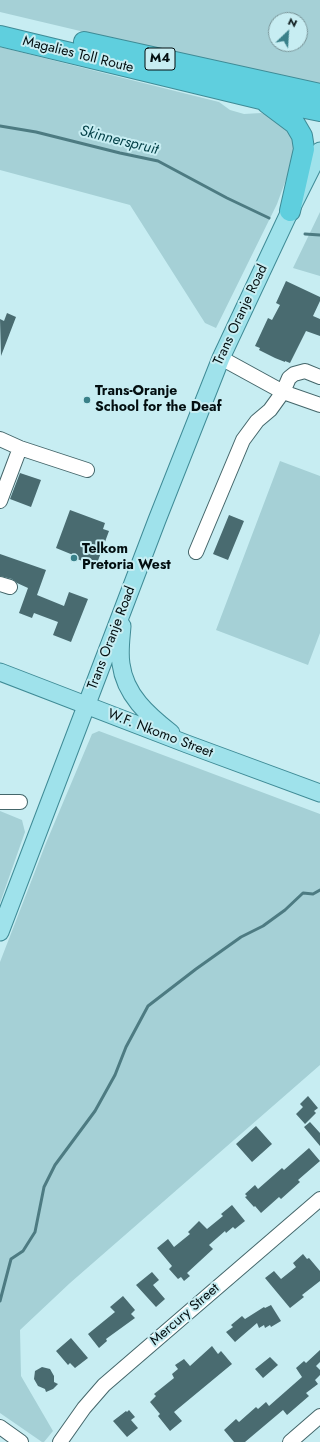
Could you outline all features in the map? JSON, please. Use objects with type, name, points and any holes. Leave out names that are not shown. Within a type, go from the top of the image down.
[{"type":"highway","name":"Magalies Toll Route","points":[[0,23],[320,94]]},
{"type":"highway","name":"Magalies Toll Route","points":[[0,36],[320,112]]},
{"type":"highway","points":[[261,99],[295,124],[302,136],[304,149],[290,211]]},
{"type":"main road","name":"Trans Oranje Road","points":[[0,932],[221,358],[320,151]]},
{"type":"main road","points":[[124,608],[120,648],[124,680],[139,705],[155,720],[187,744]]},
{"type":"main road","name":"W.F. Nkomo Street","points":[[0,672],[320,794]]},
{"type":"street","points":[[221,358],[283,392],[320,404]]},
{"type":"street","points":[[196,552],[243,440],[250,429],[270,410],[283,392],[289,378],[294,374],[305,371],[320,377]]},
{"type":"street","points":[[0,439],[20,448],[87,470]]},
{"type":"street","points":[[0,501],[20,448]]},
{"type":"street","points":[[0,802],[20,802]]},
{"type":"street","name":"Mercury Street","points":[[60,1442],[84,1408],[104,1385],[320,1199]]},
{"type":"street","points":[[290,1442],[320,1416]]},
{"type":"street","points":[[0,1427],[21,1442]]},
{"type":"shaded area","points":[[0,0],[320,0],[320,85],[0,12]]},
{"type":"shaded area","points":[[0,47],[219,102],[230,110],[244,114],[261,113],[276,117],[296,138],[291,166],[277,204],[216,328],[205,323],[130,205],[0,170]]},
{"type":"shaded area","points":[[320,212],[320,276],[293,268]]},
{"type":"shaded area","points":[[280,461],[320,476],[320,633],[308,665],[216,630]]},
{"type":"shaded area","points":[[99,731],[320,814],[320,1065],[70,1283],[20,1330],[21,1376],[53,1431],[44,1442],[42,1442],[0,1413],[0,962],[46,843],[92,734]]},
{"type":"shaded area","points":[[0,811],[22,820],[25,832],[0,903]]},
{"type":"building","points":[[286,281],[320,297],[320,301],[313,316],[320,319],[320,336],[306,331],[290,363],[275,358],[259,350],[260,348],[255,346],[268,318],[272,320],[280,305],[276,303]]},
{"type":"building","points":[[7,313],[16,317],[1,356],[0,319],[4,321]]},
{"type":"building","points":[[20,473],[41,480],[31,507],[10,499]]},
{"type":"building","points":[[70,510],[105,523],[103,529],[109,531],[96,566],[77,559],[78,557],[56,548]]},
{"type":"building","points":[[229,515],[244,521],[228,560],[213,554]]},
{"type":"building","points":[[0,554],[46,570],[37,595],[64,606],[69,592],[88,599],[71,642],[53,635],[58,622],[34,613],[32,618],[19,613],[28,588],[12,579],[0,576]]},
{"type":"building","points":[[308,1096],[318,1108],[314,1111],[316,1113],[305,1124],[296,1114],[303,1107],[300,1104]]},
{"type":"building","points":[[310,1122],[320,1133],[320,1146],[304,1127]]},
{"type":"building","points":[[256,1126],[272,1144],[252,1162],[236,1144]]},
{"type":"building","points":[[309,1148],[320,1161],[298,1180],[300,1182],[281,1199],[279,1197],[261,1213],[245,1197],[247,1196],[245,1194],[255,1185],[258,1189],[282,1168],[284,1170]]},
{"type":"building","points":[[232,1205],[245,1221],[235,1229],[233,1227],[226,1233],[225,1231],[209,1245],[213,1249],[187,1273],[190,1276],[184,1281],[181,1277],[178,1279],[169,1269],[172,1266],[157,1248],[168,1239],[174,1247],[190,1234],[188,1232],[199,1221],[207,1229],[223,1216],[221,1214]]},
{"type":"building","points":[[303,1254],[307,1259],[309,1258],[320,1271],[320,1281],[302,1295],[304,1297],[290,1308],[265,1278],[274,1271],[281,1279],[296,1267],[293,1263]]},
{"type":"building","points":[[152,1272],[159,1280],[153,1285],[165,1299],[156,1307],[136,1285]]},
{"type":"building","points":[[123,1296],[135,1310],[131,1314],[135,1318],[106,1339],[107,1341],[99,1348],[88,1334],[115,1312],[110,1307]]},
{"type":"building","points":[[271,1305],[281,1321],[271,1327],[270,1325],[265,1328],[264,1325],[259,1328],[257,1323],[235,1342],[226,1332],[233,1327],[231,1325],[242,1316],[245,1319],[264,1307],[265,1308]]},
{"type":"building","points":[[71,1338],[88,1358],[75,1368],[70,1363],[68,1365],[56,1351]]},
{"type":"building","points":[[212,1346],[218,1354],[221,1351],[232,1364],[174,1412],[182,1421],[170,1431],[158,1416],[160,1414],[150,1402],[156,1396],[154,1394],[174,1378],[172,1374],[178,1369],[175,1365],[184,1359],[190,1366]]},
{"type":"building","points":[[320,1350],[320,1362],[316,1366],[320,1370],[320,1375],[315,1380],[318,1384],[306,1393],[309,1396],[287,1415],[283,1410],[245,1442],[234,1442],[224,1430],[236,1419],[239,1422],[256,1407],[258,1409],[266,1402],[269,1406],[302,1377],[296,1368],[304,1361],[306,1363]]},
{"type":"building","points":[[270,1357],[278,1365],[263,1378],[255,1369]]},
{"type":"building","points":[[42,1367],[50,1369],[54,1376],[54,1382],[58,1384],[53,1389],[46,1392],[45,1389],[38,1386],[34,1379],[35,1371]]},
{"type":"building","points":[[129,1410],[135,1417],[131,1420],[138,1428],[127,1437],[113,1421]]},
{"type":"waterway","name":"Skinnerspruit","points":[[0,126],[36,132],[158,161],[227,198],[269,218]]},
{"type":"waterway","name":"Skinnerspruit","points":[[305,234],[320,235]]},
{"type":"waterway","points":[[0,1301],[11,1259],[23,1251],[35,1232],[44,1187],[55,1165],[95,1111],[115,1075],[126,1047],[148,1006],[241,937],[263,926],[285,910],[303,893],[313,894],[320,890]]},
{"type":"place","name":"Trans-Oranje School for the Deaf","points":[[87,400]]},
{"type":"place","name":"Telkom Pretoria West","points":[[74,558]]}]
